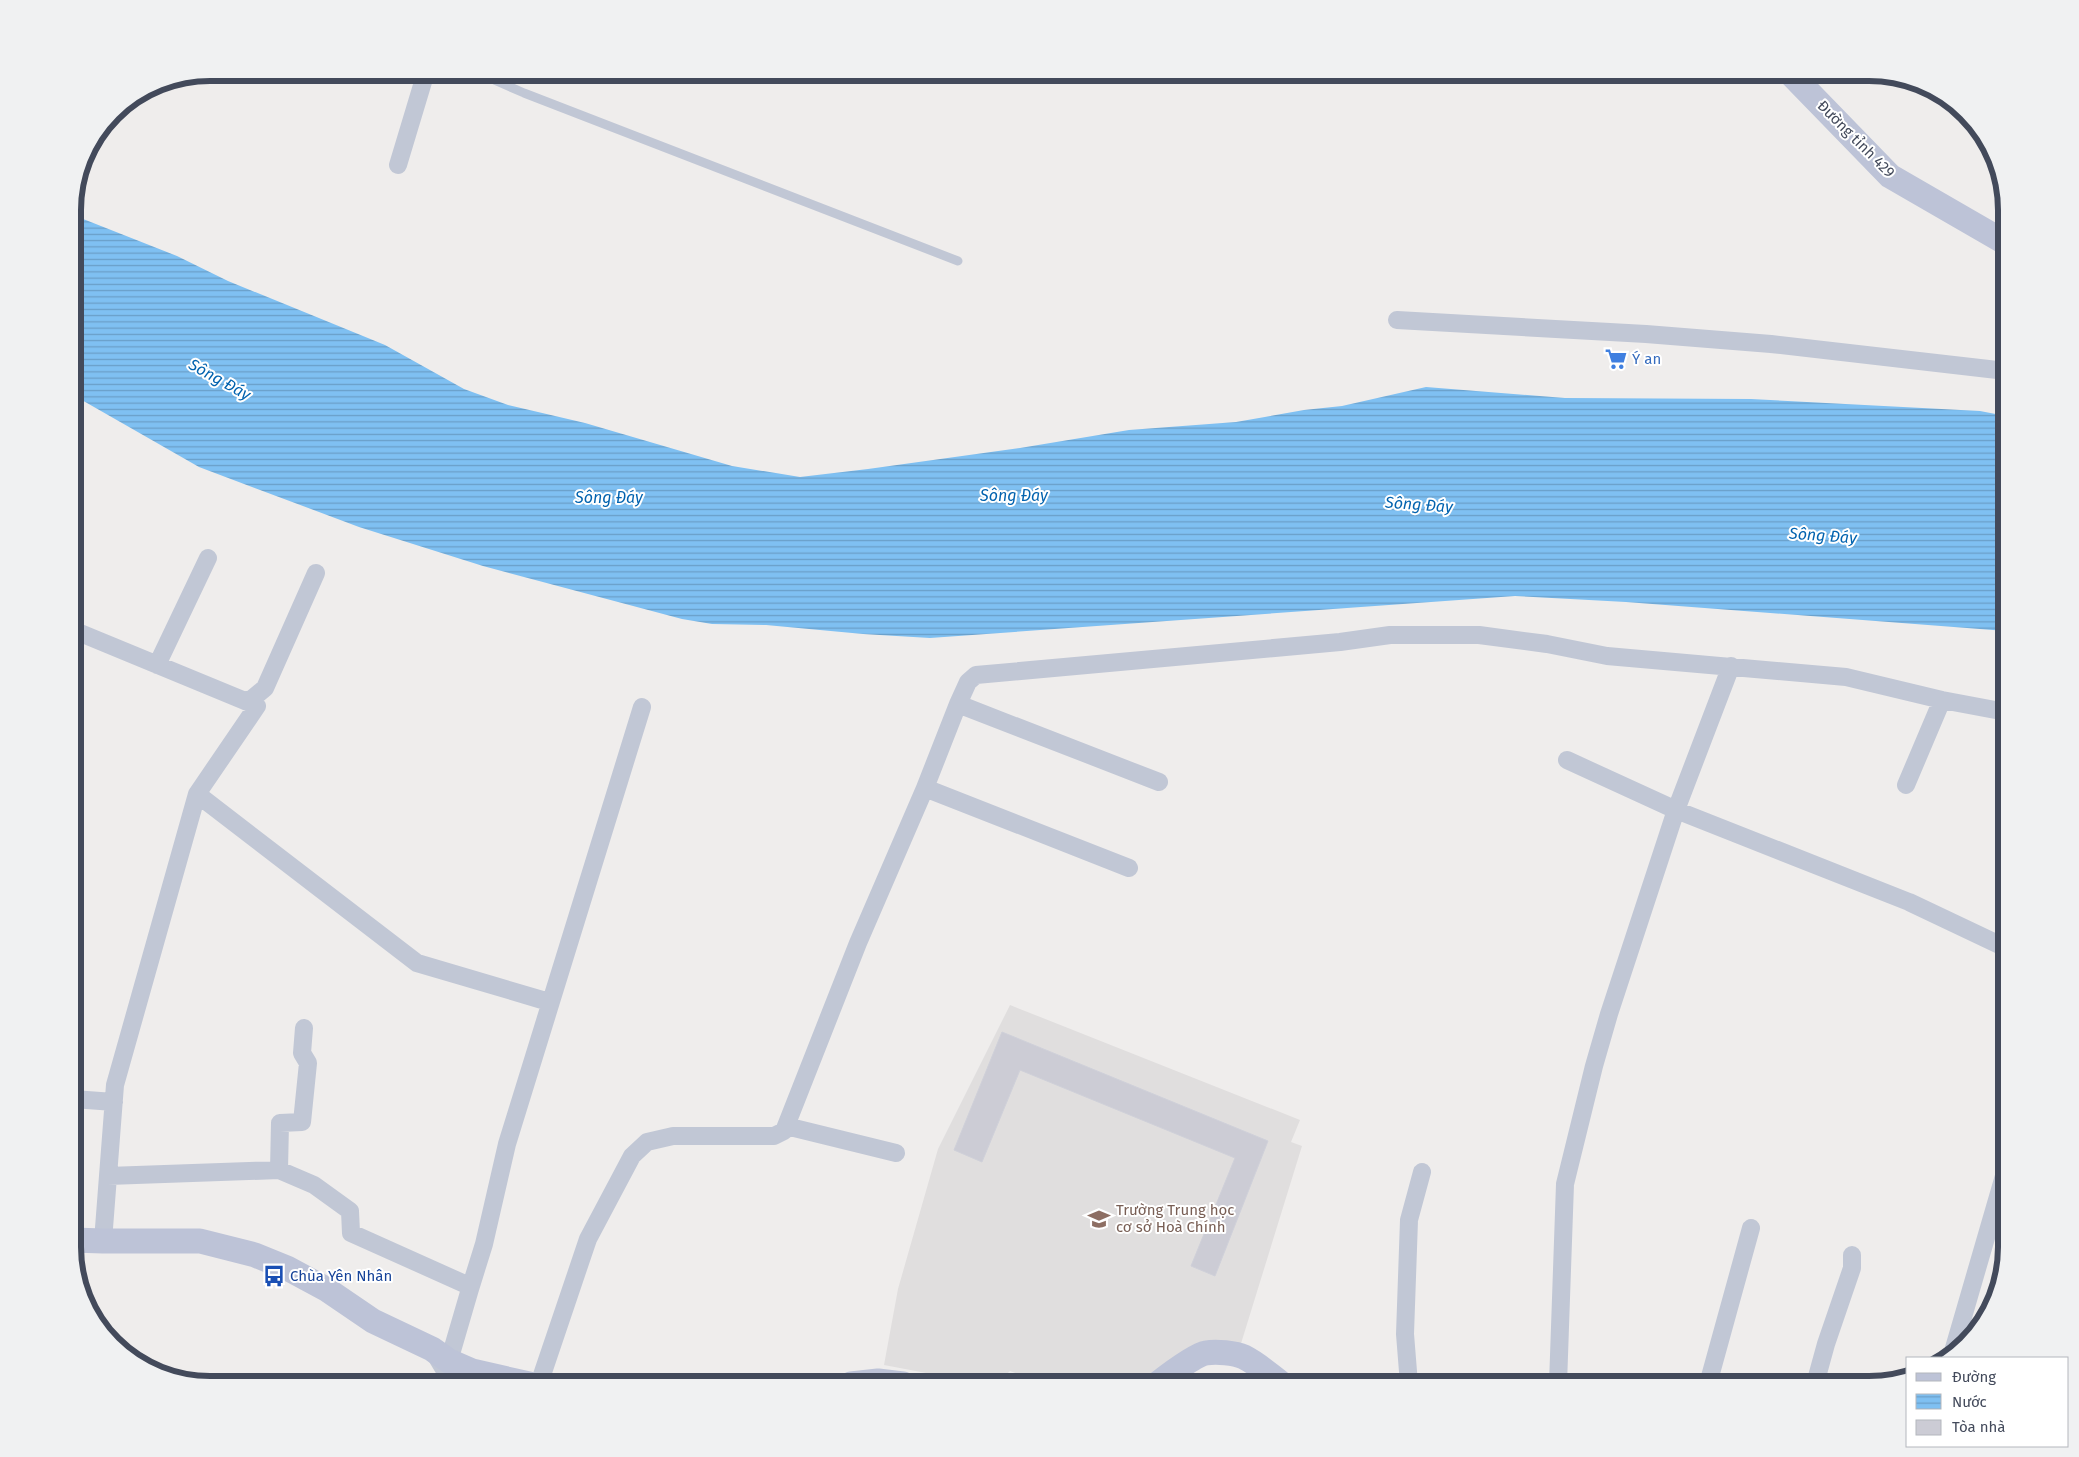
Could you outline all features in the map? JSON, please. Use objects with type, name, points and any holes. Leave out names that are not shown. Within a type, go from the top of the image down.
[{"type":"street","points":[[398,165],[423,81]]},
{"type":"street","name":"Đường tỉnh 429","points":[[1798,81],[1890,176],[1998,238]]},
{"type":"street","points":[[1397,320],[1646,334],[1771,344],[1998,370]]},
{"type":"street","points":[[157,665],[208,558]]},
{"type":"street","points":[[245,701],[253,698],[265,688],[316,573]]},
{"type":"street","points":[[82,634],[257,706],[197,794],[115,1085],[103,1242]]},
{"type":"street","points":[[542,1376],[588,1239],[632,1156],[647,1142],[673,1136],[774,1136],[784,1131],[858,943],[925,788],[958,704],[971,678],[981,674],[1340,642],[1390,635],[1479,635],[1547,644],[1607,656],[1846,678],[1998,710]]},
{"type":"street","points":[[1558,1376],[1565,1184],[1570,1159],[1609,1014],[1676,810],[1730,666]]},
{"type":"street","points":[[1906,785],[1942,700]]},
{"type":"street","points":[[958,704],[1159,782]]},
{"type":"street","points":[[445,1365],[484,1244],[507,1144],[549,1002],[642,707]]},
{"type":"street","points":[[1567,760],[1676,810],[1860,881],[1998,944]]},
{"type":"street","points":[[925,788],[1129,868]]},
{"type":"street","points":[[197,794],[417,964],[549,1002]]},
{"type":"street","points":[[279,1170],[280,1123],[302,1122],[308,1063],[302,1053],[304,1028]]},
{"type":"street","points":[[82,1100],[114,1102]]},
{"type":"street","points":[[786,1126],[896,1153]]},
{"type":"street","points":[[108,1176],[279,1170],[314,1185],[350,1212],[351,1234],[467,1285],[470,1289]]},
{"type":"street","points":[[1408,1376],[1405,1334],[1408,1230],[1422,1172]]},
{"type":"street","points":[[1956,1342],[1998,1197]]},
{"type":"street","points":[[1710,1376],[1751,1228]]},
{"type":"street","points":[[82,1241],[200,1241],[255,1255],[287,1268],[326,1289],[372,1321],[445,1365],[494,1376]]},
{"type":"street","points":[[1818,1376],[1826,1344],[1852,1268],[1852,1255]]},
{"type":"street","points":[[1167,1376],[1205,1353],[1236,1354],[1244,1357],[1272,1376]]},
{"type":"lane","points":[[497,81],[958,261]]},
{"type":"shaded area","name":"Trường Trung học cơ sở Hoà Chính","points":[[1010,1005],[1300,1120],[1291,1142],[1302,1146],[1239,1350],[1167,1376],[1023,1376],[1010,1371],[1004,1376],[942,1376],[884,1365],[898,1289],[938,1149]]},
{"type":"water","name":"Sông Đáy","points":[[82,219],[177,256],[228,281],[385,345],[464,389],[508,405],[585,423],[732,466],[800,477],[1020,448],[1129,430],[1236,422],[1304,410],[1342,406],[1426,387],[1565,398],[1751,399],[1980,411],[1998,414],[1998,630],[1626,602],[1515,596],[930,638],[766,625],[712,624],[682,619],[483,566],[359,527],[199,467],[82,400]]},
{"type":"building","points":[[1002,1032],[1268,1141],[1215,1276],[1191,1266],[1235,1158],[1020,1070],[982,1162],[954,1150]]},
{"type":"place","name":"Ý an","points":[[1616,359]]},
{"type":"place","name":"Trường Trung học cơ sở Hoà Chính","points":[[1099,1219]]},
{"type":"place","name":"Chùa Yên Nhân","points":[[274,1276]]}]
